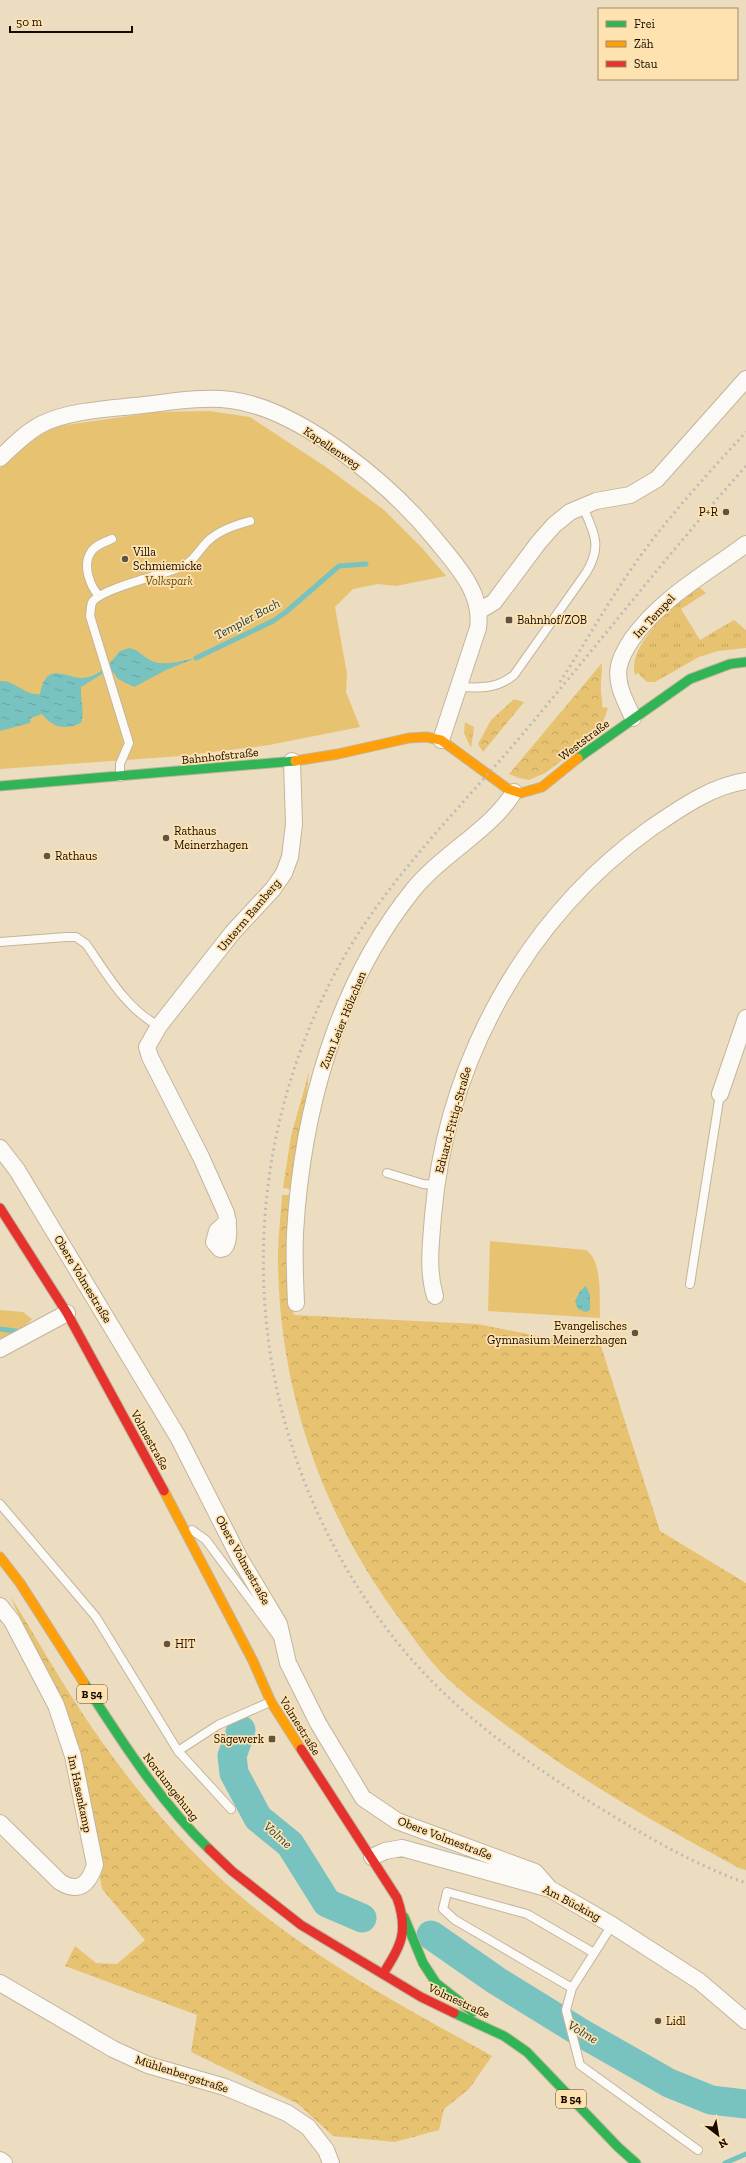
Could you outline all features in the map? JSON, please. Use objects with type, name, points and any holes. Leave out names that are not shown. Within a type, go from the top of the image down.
[{"type":"main road","name":"Weststraße","points":[[514,792],[521,793],[542,787],[633,718],[690,679],[730,664],[746,662]]},
{"type":"main road","name":"Bahnhofstraße","points":[[0,786],[120,777],[292,761],[338,754],[409,738],[426,737],[441,740]]},
{"type":"main road","points":[[441,740],[514,792]]},
{"type":"main road","name":"Volmestraße","points":[[0,1208],[66,1313],[180,1521],[254,1661],[271,1702],[397,1898],[404,1917],[401,1942],[383,1974],[421,1997],[504,2036],[527,2052],[607,2136],[636,2163]]},
{"type":"main road","name":"Nordumgehung","points":[[0,1557],[20,1584],[134,1758],[188,1829],[232,1871],[302,1925],[383,1974]]},
{"type":"main road","points":[[404,1917],[423,1964],[436,1983],[504,2036]]},
{"type":"street","points":[[479,611],[494,602],[554,526],[570,512],[582,505],[630,495],[657,479],[746,380]]},
{"type":"street","name":"Kapellenweg","points":[[0,458],[39,426],[50,421],[78,414],[115,408],[203,399],[232,400],[259,407],[300,426],[329,443],[390,491],[420,521],[458,567],[470,585],[479,611],[478,628],[441,740]]},
{"type":"street","name":"Im Tempel","points":[[633,718],[621,692],[619,682],[618,667],[623,652],[638,631],[673,596],[701,574],[746,544]]},
{"type":"street","name":"Unterm Bamberg","points":[[228,1221],[213,1183],[150,1057],[147,1047],[159,1026],[233,932],[273,888],[284,873],[290,857],[294,824],[292,761]]},
{"type":"street","name":"Eduard-Fittig-Straße","points":[[434,1296],[430,1275],[436,1185],[444,1145],[467,1065],[503,991],[525,956],[553,918],[581,887],[643,834],[679,808],[715,790],[746,781]]},
{"type":"street","name":"Zum Leier Hölzchen","points":[[296,1303],[295,1233],[308,1124],[320,1077],[334,1034],[374,947],[399,907],[424,876],[499,812],[514,792]]},
{"type":"street","points":[[720,1094],[746,1018]]},
{"type":"street","name":"Obere Volmestraße","points":[[0,1148],[17,1170],[178,1437],[240,1559],[278,1624],[288,1663],[318,1723],[363,1798],[397,1821],[535,1872],[550,1889]]},
{"type":"street","points":[[0,1350],[66,1313]]},
{"type":"street","name":"Im Hasenkamp","points":[[0,1606],[12,1621],[56,1705],[73,1756],[95,1865],[89,1881],[78,1888],[67,1887],[60,1882],[0,1823]]},
{"type":"street","name":"Am Bücking","points":[[372,1857],[385,1851],[402,1848],[550,1889],[612,1925],[699,1981],[746,2021]]},
{"type":"street","name":"Mühlenbergstraße","points":[[0,1983],[113,2049],[148,2065],[225,2087],[287,2113],[308,2127],[326,2150],[331,2163]]},
{"type":"street","points":[[0,2160],[4,2163]]},
{"type":"lane","points":[[459,687],[491,688],[501,684],[514,675],[583,578],[595,559],[597,551],[590,523],[582,505]]},
{"type":"lane","points":[[120,777],[120,764],[129,743],[90,616],[92,602],[99,596],[182,567],[195,557],[208,541],[219,532],[250,521]]},
{"type":"lane","points":[[99,596],[93,589],[90,582],[88,561],[90,552],[96,546],[112,539]]},
{"type":"lane","points":[[0,942],[66,936],[76,938],[86,944],[133,1008],[146,1020],[159,1026]]},
{"type":"lane","points":[[690,1284],[720,1094]]},
{"type":"lane","points":[[387,1172],[423,1184],[436,1185]]},
{"type":"lane","points":[[0,1504],[96,1618],[178,1751],[231,1809]]},
{"type":"lane","points":[[180,1521],[206,1540],[282,1642]]},
{"type":"lane","points":[[178,1751],[218,1725],[271,1702]]},
{"type":"lane","points":[[572,1988],[455,1920],[443,1908],[447,1892],[527,1914],[594,1953]]},
{"type":"lane","points":[[612,1925],[572,1988],[566,2010],[574,2048],[580,2065],[698,2150]]},
{"type":"green space","name":"Volkspark","points":[[209,411],[250,417],[326,467],[384,510],[422,548],[446,576],[396,586],[378,584],[353,589],[335,607],[347,674],[346,692],[360,727],[269,745],[181,756],[0,769],[0,468],[42,434],[59,426],[157,412]]},
{"type":"green space","points":[[698,586],[706,593],[681,609],[700,640],[734,620],[746,630],[746,648],[718,651],[699,657],[655,682],[647,682],[638,673],[635,675],[634,663],[645,638],[666,614]]},
{"type":"green space","points":[[602,663],[602,707],[599,716],[592,726],[571,748],[536,773],[524,777],[509,774]]},
{"type":"green space","points":[[514,699],[524,702],[483,752],[478,744],[491,720]]},
{"type":"green space","points":[[602,707],[608,708],[597,734],[545,773],[529,780],[515,777],[541,769],[566,752],[587,730]]},
{"type":"green space","points":[[465,722],[474,727],[471,748],[464,733]]},
{"type":"green space","points":[[309,1072],[296,1190],[283,1188],[291,1136]]},
{"type":"green space","points":[[282,1195],[296,1195],[292,1308],[294,1315],[478,1324],[568,1342],[600,1343],[660,1531],[746,1583],[746,1870],[739,1868],[620,1801],[535,1746],[480,1706],[447,1678],[434,1664],[373,1581],[348,1538],[327,1494],[310,1449],[296,1402],[286,1354],[280,1305],[278,1248]]},
{"type":"green space","points":[[490,1241],[586,1250],[595,1262],[598,1271],[600,1318],[488,1311]]},
{"type":"green space","points":[[0,1310],[23,1312],[32,1319],[24,1327],[0,1341]]},
{"type":"green space","points":[[10,1596],[71,1696],[107,1749],[169,1827],[203,1862],[251,1905],[283,1930],[317,1953],[386,1997],[492,2056],[469,2089],[444,2109],[439,2130],[395,2142],[333,2136],[298,2104],[191,2052],[197,2015],[65,1966],[75,1946],[96,1963],[117,1964],[145,1940],[102,1889],[76,1744]]},
{"type":"water","points":[[129,648],[151,661],[159,663],[170,663],[196,658],[166,670],[134,687],[118,679],[114,673],[107,671],[81,687],[81,723],[70,727],[55,725],[46,719],[42,714],[31,718],[30,723],[0,731],[0,681],[10,683],[30,693],[40,694],[43,683],[48,676],[60,674],[82,678],[89,677],[103,669],[120,651]]},
{"type":"water","points":[[586,1286],[590,1295],[590,1310],[586,1312],[578,1309],[575,1301],[580,1291]]},
{"type":"waterway","name":"Templer Bach","points":[[196,658],[273,621],[286,612],[339,566],[366,564]]},
{"type":"waterway","name":"Volme","points":[[0,1329],[23,1332]]},
{"type":"waterway","name":"Volme","points":[[241,1730],[232,1756],[234,1773],[258,1818],[290,1844],[327,1903],[362,1918]]},
{"type":"waterway","name":"Volme","points":[[431,1935],[497,1981],[583,2034],[669,2083],[711,2100],[746,2104]]},
{"type":"waterway","points":[[725,2163],[746,2154]]},
{"type":"railway","points":[[560,682],[635,563],[683,502],[746,432]]},
{"type":"railway","points":[[746,466],[687,534],[515,743],[417,855],[372,913],[351,944],[333,977],[297,1061],[274,1148],[264,1237],[267,1326],[283,1413],[311,1498],[352,1578],[406,1653],[426,1675],[468,1715],[514,1751],[562,1784],[664,1846],[705,1866],[746,1883]]},
{"type":"traffic: fast","points":[[578,758],[690,679],[730,664],[746,662]]},
{"type":"traffic: fast","points":[[0,786],[295,761]]},
{"type":"traffic: fast","points":[[84,1683],[157,1791],[209,1849]]},
{"type":"traffic: fast","points":[[404,1917],[423,1963],[436,1983],[473,2012]]},
{"type":"traffic: fast","points":[[454,2013],[504,2036],[527,2052],[618,2147],[636,2163]]},
{"type":"traffic: slow","points":[[295,761],[338,754],[409,738],[426,737],[441,740],[508,789],[521,793],[542,787],[578,758]]},
{"type":"traffic: slow","points":[[164,1491],[253,1661],[271,1702],[301,1749]]},
{"type":"traffic: slow","points":[[0,1557],[20,1583],[84,1683]]},
{"type":"traffic: jam","points":[[0,1208],[67,1313],[164,1491]]},
{"type":"traffic: jam","points":[[301,1749],[397,1898],[401,1910],[403,1929],[399,1946],[383,1974]]},
{"type":"traffic: jam","points":[[209,1849],[232,1871],[301,1925],[421,1997],[454,2013]]},
{"type":"place","name":"P+R","points":[[726,512]]},
{"type":"place","name":"Villa Schmiemicke","points":[[125,559]]},
{"type":"place","name":"Bahnhof/ZOB","points":[[509,620]]},
{"type":"place","name":"Rathaus Meinerzhagen","points":[[166,838]]},
{"type":"place","name":"Rathaus","points":[[47,856]]},
{"type":"place","name":"Evangelisches Gymnasium Meinerzhagen","points":[[635,1333]]},
{"type":"place","name":"HIT","points":[[167,1644]]},
{"type":"place","name":"Sägewerk","points":[[272,1739]]},
{"type":"place","name":"Lidl","points":[[658,2021]]}]
